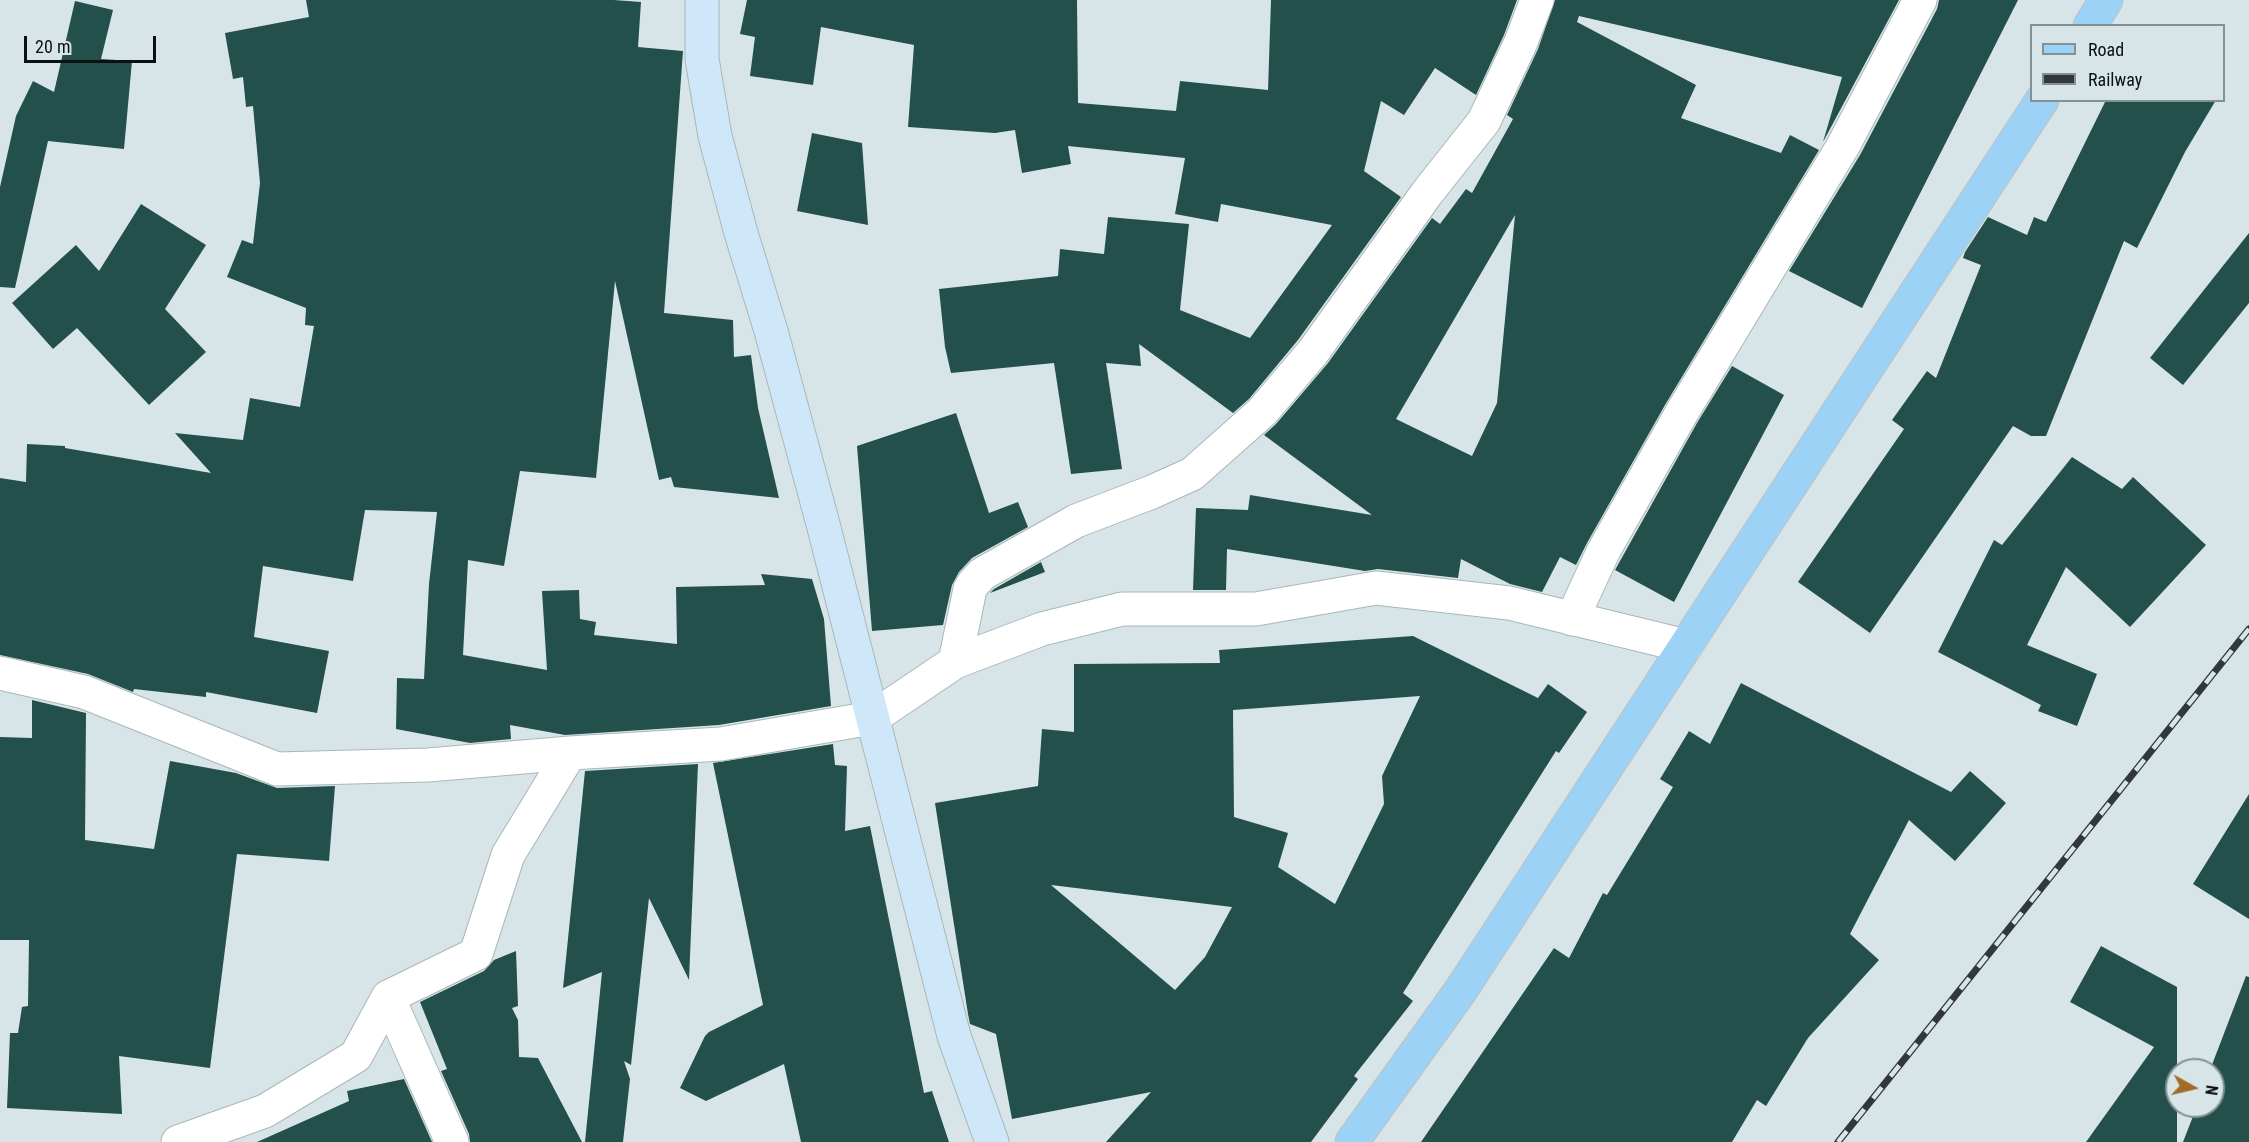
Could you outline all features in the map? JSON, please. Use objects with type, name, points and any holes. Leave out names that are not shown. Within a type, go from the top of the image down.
[{"type":"main road","points":[[2091,24],[2106,0]]},
{"type":"main road","points":[[1352,1142],[1461,990],[2041,102]]},
{"type":"street","points":[[702,0],[702,59],[715,136],[823,524],[954,1036],[992,1142]]},
{"type":"street","points":[[955,662],[970,589],[982,574],[1076,521],[1192,474],[1262,412],[1313,352],[1427,193],[1484,122],[1521,42],[1537,0]]},
{"type":"street","points":[[1572,619],[1603,552],[1681,414],[1843,146],[1920,0]]},
{"type":"street","points":[[0,673],[84,692],[277,768],[428,765],[570,753],[721,744],[872,718],[955,662],[1042,629],[1122,609],[1256,609],[1376,588],[1509,603],[1686,646]]},
{"type":"street","points":[[178,1142],[266,1111],[356,1056],[388,997],[476,954],[508,855],[570,753]]},
{"type":"street","points":[[388,997],[452,1142]]},
{"type":"building","points":[[306,0],[614,0],[641,2],[638,47],[683,51],[664,313],[733,320],[734,357],[751,355],[758,408],[779,498],[674,487],[671,477],[659,480],[615,281],[596,478],[520,471],[504,566],[468,560],[463,655],[547,670],[542,591],[579,590],[580,619],[596,622],[594,635],[677,644],[676,587],[765,585],[761,574],[812,579],[824,619],[831,706],[719,725],[565,735],[510,725],[511,739],[470,743],[396,729],[397,678],[424,679],[429,584],[437,512],[365,510],[353,581],[263,566],[254,637],[329,651],[317,713],[206,692],[206,697],[134,689],[133,692],[88,674],[0,655],[0,478],[26,482],[27,444],[65,446],[65,448],[211,473],[175,433],[243,440],[250,398],[300,407],[314,326],[305,325],[306,308],[227,277],[242,240],[253,244],[260,183],[253,106],[246,107],[243,77],[233,79],[225,33],[309,17]]},
{"type":"building","points":[[747,0],[1077,0],[1078,103],[1176,111],[1180,81],[1268,90],[1271,0],[1517,0],[1504,35],[1476,95],[1435,68],[1404,115],[1381,101],[1364,171],[1401,197],[1298,340],[1249,399],[1233,413],[1139,344],[1141,366],[1106,363],[1122,469],[1071,474],[1054,363],[951,373],[945,347],[939,289],[1058,276],[1060,249],[1104,254],[1108,217],[1189,224],[1180,310],[1250,338],[1332,225],[1221,204],[1218,222],[1175,214],[1185,158],[1068,146],[1071,164],[1022,173],[1015,130],[995,133],[908,127],[914,45],[821,27],[813,85],[750,76],[755,37],[740,34]]},
{"type":"building","points":[[1555,0],[1899,0],[1823,142],[1842,77],[1579,16],[1577,22],[1696,85],[1681,118],[1781,153],[1790,135],[1819,150],[1665,405],[1576,565],[1560,557],[1542,592],[1510,584],[1461,559],[1458,578],[1378,569],[1365,571],[1227,549],[1226,590],[1193,590],[1196,508],[1248,510],[1250,495],[1372,515],[1264,435],[1328,363],[1432,218],[1440,224],[1466,189],[1472,193],[1513,119],[1507,115],[1538,49]],"holes":[[[1515,215],[1497,403],[1472,456],[1396,419]]]},
{"type":"building","points":[[1939,0],[2018,0],[1862,308],[1789,271],[1860,155],[1937,9]]},
{"type":"building","points":[[75,1],[113,10],[101,59],[132,61],[124,149],[48,141],[15,288],[0,287],[0,187],[16,116],[33,81],[54,92]]},
{"type":"building","points":[[2105,102],[2215,102],[2185,152],[2137,248],[2124,241],[2046,436],[2031,436],[2013,426],[1870,633],[1798,582],[1904,429],[1892,420],[1927,371],[1936,378],[1981,265],[1963,258],[1988,217],[2027,235],[2034,217],[2046,222]]},
{"type":"building","points":[[812,133],[862,143],[868,225],[797,211]]},
{"type":"building","points":[[141,204],[206,245],[165,309],[206,352],[149,405],[77,328],[53,349],[12,303],[76,245],[99,271]]},
{"type":"building","points":[[2249,233],[2249,303],[2183,385],[2150,358]]},
{"type":"building","points":[[1732,366],[1784,395],[1674,602],[1615,570],[1697,423]]},
{"type":"building","points":[[956,413],[989,513],[1018,502],[1028,527],[972,558],[959,572],[952,585],[943,625],[872,631],[857,446]]},
{"type":"building","points":[[2072,457],[2122,489],[2133,477],[2206,545],[2130,627],[2066,567],[2027,645],[2097,674],[2077,726],[2038,711],[2041,705],[1938,652],[1994,540],[2002,545]]},
{"type":"building","points":[[1041,562],[1045,572],[990,593],[994,589]]},
{"type":"building","points":[[1413,636],[1538,698],[1548,684],[1587,712],[1559,753],[1556,751],[1403,993],[1413,1001],[1354,1076],[1358,1079],[1311,1142],[1106,1142],[1151,1092],[1012,1119],[996,1034],[970,1024],[935,803],[1038,786],[1042,729],[1074,732],[1074,664],[1220,663],[1219,650]],"holes":[[[1420,696],[1382,776],[1384,804],[1335,904],[1278,867],[1288,833],[1234,817],[1233,710]],[[1051,885],[1232,907],[1205,957],[1175,990]]]},
{"type":"building","points":[[1741,683],[1951,792],[1970,771],[2006,803],[1955,861],[1909,820],[1850,934],[1879,960],[1808,1038],[1766,1106],[1757,1100],[1732,1142],[1421,1142],[1554,948],[1569,958],[1603,893],[1607,895],[1673,787],[1660,779],[1689,731],[1710,744]]},
{"type":"building","points":[[32,700],[86,713],[85,840],[154,849],[170,761],[236,773],[277,788],[335,786],[329,861],[237,854],[210,1068],[119,1056],[122,1114],[7,1108],[10,1033],[18,1033],[22,1007],[28,1006],[29,940],[0,940],[0,737],[32,738]]},
{"type":"building","points":[[833,744],[835,765],[847,766],[845,831],[870,826],[924,1093],[932,1091],[949,1142],[801,1142],[784,1064],[706,1101],[680,1088],[709,1032],[763,1005],[713,763]]},
{"type":"building","points":[[698,764],[689,980],[649,898],[631,1065],[624,1061],[630,1079],[623,1142],[585,1142],[602,972],[563,988],[585,771]]},
{"type":"building","points":[[2249,794],[2249,919],[2193,884]]},
{"type":"building","points":[[2101,946],[2177,987],[2177,1058],[2165,1058],[2165,1118],[2177,1118],[2177,1142],[2086,1142],[2154,1047],[2070,1002]]},
{"type":"building","points":[[516,951],[518,1006],[512,1008],[518,1020],[519,1057],[538,1058],[582,1142],[470,1142],[469,1134],[441,1071],[447,1069],[420,1002],[484,971],[494,960]]},
{"type":"building","points":[[2246,976],[2249,977],[2249,1142],[2183,1142],[2192,1118],[2225,1118],[2225,1058],[2215,1058]]},
{"type":"building","points":[[404,1079],[432,1142],[257,1142],[349,1101],[347,1091]]},
{"type":"railway","points":[[1838,1142],[2249,629]]}]
